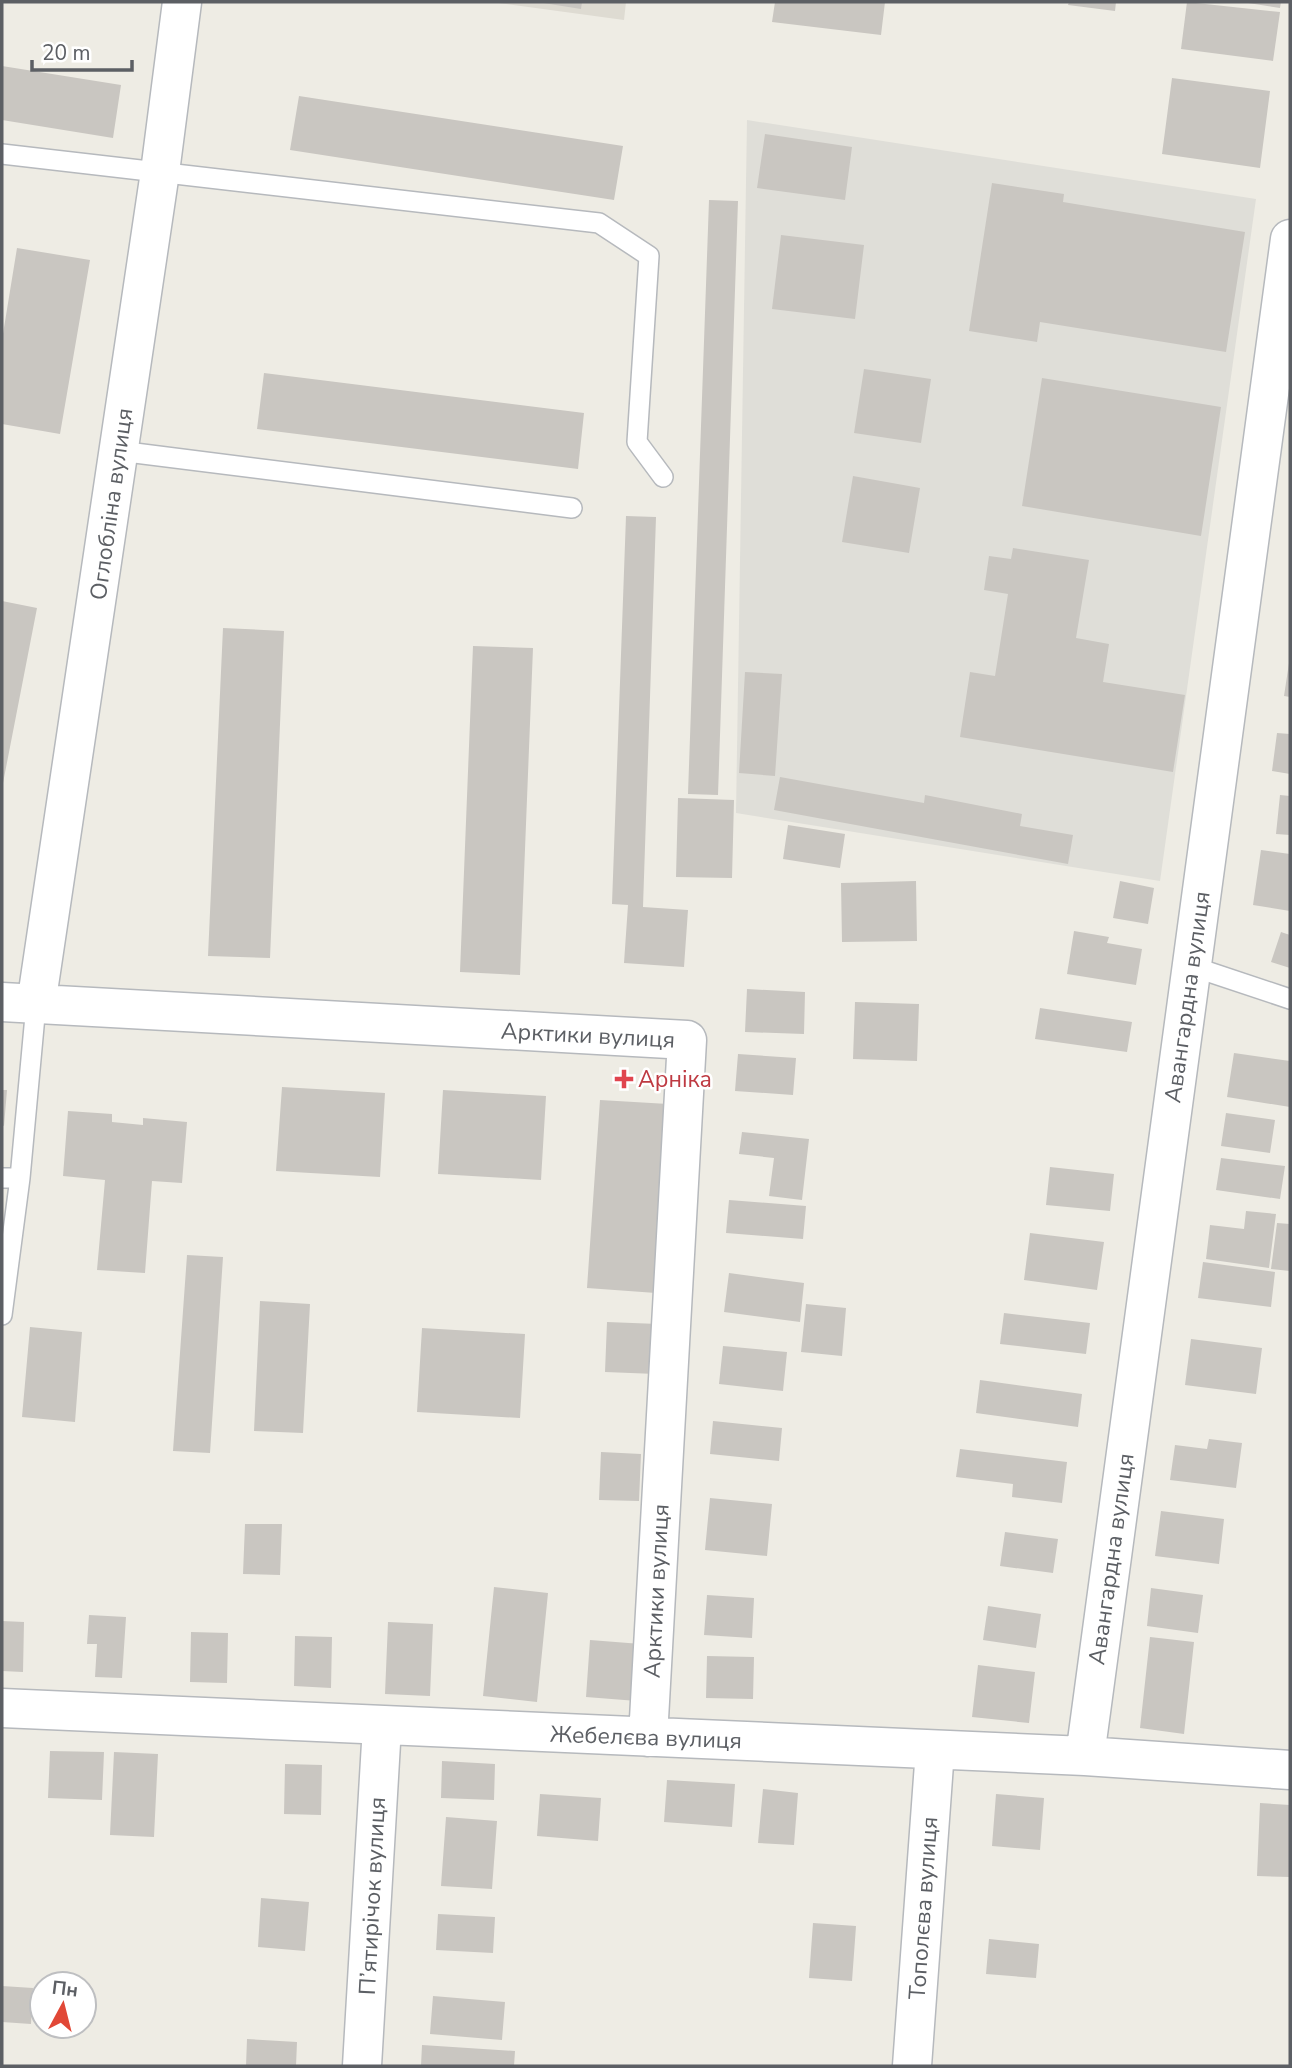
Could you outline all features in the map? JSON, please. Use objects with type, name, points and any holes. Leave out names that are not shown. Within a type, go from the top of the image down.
[{"type":"street","name":"Оглобліна вулиця","points":[[19,1004],[119,451],[182,2]]},
{"type":"street","name":"Авангардна вулиця","points":[[1085,1756],[1290,239]]},
{"type":"street","name":"Арктики вулиця","points":[[19,1004],[687,1040],[648,1737]]},
{"type":"street","name":"Жебелєва вулиця","points":[[2,1708],[1085,1756],[1290,1770]]},
{"type":"street","name":"П’ятирічок вулиця","points":[[362,2066],[382,1726]]},
{"type":"street","name":"Тополєва вулиця","points":[[912,2066],[935,1750]]},
{"type":"lane","points":[[2,154],[599,223],[649,256],[637,442],[663,477]]},
{"type":"lane","points":[[119,451],[572,508]]},
{"type":"lane","points":[[1191,966],[1290,999]]},
{"type":"lane","points":[[2,1315],[19,1004]]},
{"type":"shaded area","points":[[491,2],[626,2],[624,20]]},
{"type":"shaded area","points":[[747,120],[1256,199],[1160,881],[736,813]]},
{"type":"building","points":[[537,2],[582,2],[581,9]]},
{"type":"building","points":[[775,2],[885,2],[881,35],[772,22]]},
{"type":"building","points":[[1069,2],[1116,2],[1115,11],[1068,5]]},
{"type":"building","points":[[1187,2],[1280,12],[1273,61],[1181,49]]},
{"type":"building","points":[[1242,2],[1281,2],[1280,8]]},
{"type":"building","points":[[2,66],[121,85],[113,138],[2,120]]},
{"type":"building","points":[[1172,78],[1270,91],[1260,168],[1162,154]]},
{"type":"building","points":[[299,96],[623,146],[614,200],[290,150]]},
{"type":"building","points":[[765,134],[852,147],[845,200],[757,188]]},
{"type":"building","points":[[992,183],[1064,194],[1063,202],[1245,232],[1226,352],[1040,322],[1037,342],[969,331]]},
{"type":"building","points":[[709,200],[738,201],[718,795],[688,794]]},
{"type":"building","points":[[781,235],[864,245],[855,319],[772,309]]},
{"type":"building","points":[[17,248],[90,260],[60,434],[2,424],[2,340]]},
{"type":"building","points":[[864,369],[931,379],[921,443],[854,433]]},
{"type":"building","points":[[264,373],[584,413],[578,469],[257,429]]},
{"type":"building","points":[[1042,378],[1221,407],[1201,536],[1022,506]]},
{"type":"building","points":[[853,476],[920,488],[909,553],[842,542]]},
{"type":"building","points":[[626,516],[656,517],[643,907],[688,910],[684,967],[624,963],[628,905],[612,904]]},
{"type":"building","points":[[1013,548],[1089,560],[1076,638],[1109,644],[1103,682],[1185,695],[1173,772],[960,737],[970,672],[995,676],[1008,594],[984,590],[989,556],[1011,559]]},
{"type":"building","points":[[2,601],[37,608],[3,783],[2,783]]},
{"type":"building","points":[[223,628],[284,631],[270,958],[208,956]]},
{"type":"building","points":[[473,646],[533,648],[520,975],[460,972]]},
{"type":"building","points":[[1290,663],[1290,697],[1284,696]]},
{"type":"building","points":[[745,672],[782,674],[775,776],[739,773]]},
{"type":"building","points":[[1277,733],[1290,734],[1290,774],[1272,771]]},
{"type":"building","points":[[780,777],[924,803],[925,795],[1022,814],[1020,826],[1073,835],[1068,864],[774,810]]},
{"type":"building","points":[[1280,795],[1290,796],[1290,835],[1276,834]]},
{"type":"building","points":[[678,798],[734,800],[732,878],[676,877]]},
{"type":"building","points":[[788,825],[845,834],[840,868],[783,859]]},
{"type":"building","points":[[1261,850],[1290,854],[1290,911],[1253,905]]},
{"type":"building","points":[[916,881],[917,941],[842,942],[841,883]]},
{"type":"building","points":[[1120,881],[1154,888],[1148,924],[1113,918]]},
{"type":"building","points":[[1074,931],[1109,937],[1107,943],[1142,949],[1136,985],[1067,974]]},
{"type":"building","points":[[1281,932],[1290,935],[1290,968],[1271,962]]},
{"type":"building","points":[[747,989],[805,992],[804,1034],[745,1032]]},
{"type":"building","points":[[855,1002],[919,1004],[917,1061],[853,1059]]},
{"type":"building","points":[[1040,1008],[1132,1022],[1127,1052],[1035,1039]]},
{"type":"building","points":[[1234,1053],[1290,1061],[1290,1107],[1227,1097]]},
{"type":"building","points":[[738,1054],[796,1058],[793,1095],[735,1091]]},
{"type":"building","points":[[282,1087],[385,1093],[380,1177],[276,1171]]},
{"type":"building","points":[[2,1090],[7,1090],[4,1126],[2,1125]]},
{"type":"building","points":[[443,1090],[546,1096],[541,1180],[438,1174]]},
{"type":"building","points":[[600,1100],[668,1104],[656,1293],[587,1288]]},
{"type":"building","points":[[68,1111],[112,1114],[112,1122],[143,1125],[143,1118],[187,1122],[182,1183],[152,1181],[145,1273],[97,1270],[105,1180],[63,1176]]},
{"type":"building","points":[[1226,1113],[1275,1120],[1270,1153],[1221,1146]]},
{"type":"building","points":[[742,1132],[809,1139],[802,1200],[769,1196],[774,1158],[739,1154]]},
{"type":"building","points":[[1221,1158],[1285,1166],[1280,1199],[1216,1190]]},
{"type":"building","points":[[1050,1167],[1114,1174],[1110,1211],[1046,1205]]},
{"type":"building","points":[[729,1200],[806,1206],[803,1239],[726,1233]]},
{"type":"building","points":[[1246,1211],[1276,1214],[1269,1268],[1206,1259],[1210,1225],[1244,1229]]},
{"type":"building","points":[[1277,1223],[1290,1224],[1290,1271],[1271,1269]]},
{"type":"building","points":[[1030,1233],[1104,1242],[1097,1290],[1024,1280]]},
{"type":"building","points":[[187,1255],[223,1257],[210,1453],[173,1451]]},
{"type":"building","points":[[1203,1262],[1275,1272],[1271,1307],[1198,1298]]},
{"type":"building","points":[[729,1273],[804,1283],[800,1322],[724,1312]]},
{"type":"building","points":[[260,1301],[310,1304],[303,1433],[254,1431]]},
{"type":"building","points":[[806,1304],[846,1308],[842,1356],[801,1352]]},
{"type":"building","points":[[1004,1313],[1090,1323],[1086,1354],[1000,1344]]},
{"type":"building","points":[[607,1322],[658,1324],[656,1374],[605,1372]]},
{"type":"building","points":[[30,1327],[82,1332],[75,1422],[22,1417]]},
{"type":"building","points":[[422,1328],[525,1334],[520,1418],[417,1412]]},
{"type":"building","points":[[1191,1339],[1262,1348],[1256,1394],[1185,1385]]},
{"type":"building","points":[[723,1346],[787,1352],[783,1391],[719,1384]]},
{"type":"building","points":[[980,1380],[1082,1394],[1078,1427],[976,1413]]},
{"type":"building","points":[[713,1421],[782,1428],[779,1461],[710,1454]]},
{"type":"building","points":[[1209,1439],[1242,1443],[1236,1488],[1170,1480],[1175,1445],[1207,1449]]},
{"type":"building","points":[[960,1449],[1067,1462],[1062,1503],[1012,1497],[1013,1484],[956,1477]]},
{"type":"building","points":[[601,1452],[641,1454],[639,1501],[599,1500]]},
{"type":"building","points":[[710,1498],[772,1504],[767,1556],[705,1550]]},
{"type":"building","points":[[1161,1511],[1224,1519],[1219,1564],[1155,1556]]},
{"type":"building","points":[[245,1524],[282,1524],[280,1575],[243,1574]]},
{"type":"building","points":[[1005,1532],[1058,1539],[1053,1573],[1000,1566]]},
{"type":"building","points":[[494,1587],[548,1593],[537,1702],[483,1696]]},
{"type":"building","points":[[1151,1588],[1203,1595],[1198,1633],[1147,1626]]},
{"type":"building","points":[[707,1595],[754,1598],[752,1638],[704,1635]]},
{"type":"building","points":[[988,1606],[1041,1614],[1036,1648],[983,1640]]},
{"type":"building","points":[[89,1615],[126,1617],[122,1678],[95,1677],[97,1644],[87,1644]]},
{"type":"building","points":[[2,1621],[24,1622],[23,1672],[2,1671]]},
{"type":"building","points":[[388,1622],[433,1624],[430,1696],[385,1694]]},
{"type":"building","points":[[191,1632],[228,1633],[227,1683],[190,1682]]},
{"type":"building","points":[[295,1636],[332,1637],[331,1688],[294,1686]]},
{"type":"building","points":[[1150,1637],[1194,1642],[1184,1734],[1140,1728]]},
{"type":"building","points":[[590,1640],[641,1644],[637,1701],[586,1697]]},
{"type":"building","points":[[707,1656],[754,1657],[753,1699],[706,1698]]},
{"type":"building","points":[[978,1665],[1035,1672],[1029,1723],[972,1717]]},
{"type":"building","points":[[50,1751],[104,1752],[102,1800],[48,1798]]},
{"type":"building","points":[[114,1752],[158,1754],[154,1837],[110,1835]]},
{"type":"building","points":[[442,1761],[495,1764],[494,1800],[441,1798]]},
{"type":"building","points":[[285,1764],[322,1765],[321,1815],[284,1814]]},
{"type":"building","points":[[667,1780],[735,1784],[732,1827],[664,1822]]},
{"type":"building","points":[[763,1789],[798,1793],[794,1845],[758,1843]]},
{"type":"building","points":[[540,1794],[601,1798],[598,1841],[537,1836]]},
{"type":"building","points":[[996,1794],[1044,1798],[1040,1850],[992,1846]]},
{"type":"building","points":[[1260,1803],[1290,1805],[1290,1877],[1257,1876]]},
{"type":"building","points":[[446,1817],[497,1821],[492,1889],[441,1886]]},
{"type":"building","points":[[261,1898],[309,1902],[305,1951],[258,1947]]},
{"type":"building","points":[[438,1914],[495,1917],[493,1953],[436,1950]]},
{"type":"building","points":[[813,1923],[856,1926],[852,1981],[809,1978]]},
{"type":"building","points":[[989,1939],[1039,1944],[1036,1978],[986,1974]]},
{"type":"building","points":[[2,1986],[28,1988],[28,2024],[2,2022]]},
{"type":"building","points":[[433,1996],[505,2002],[502,2040],[430,2034]]},
{"type":"building","points":[[247,2039],[297,2042],[296,2066],[246,2066]]},
{"type":"building","points":[[422,2045],[515,2051],[514,2066],[421,2066]]},
{"type":"place","name":"Арніка","points":[[624,1079]]}]
